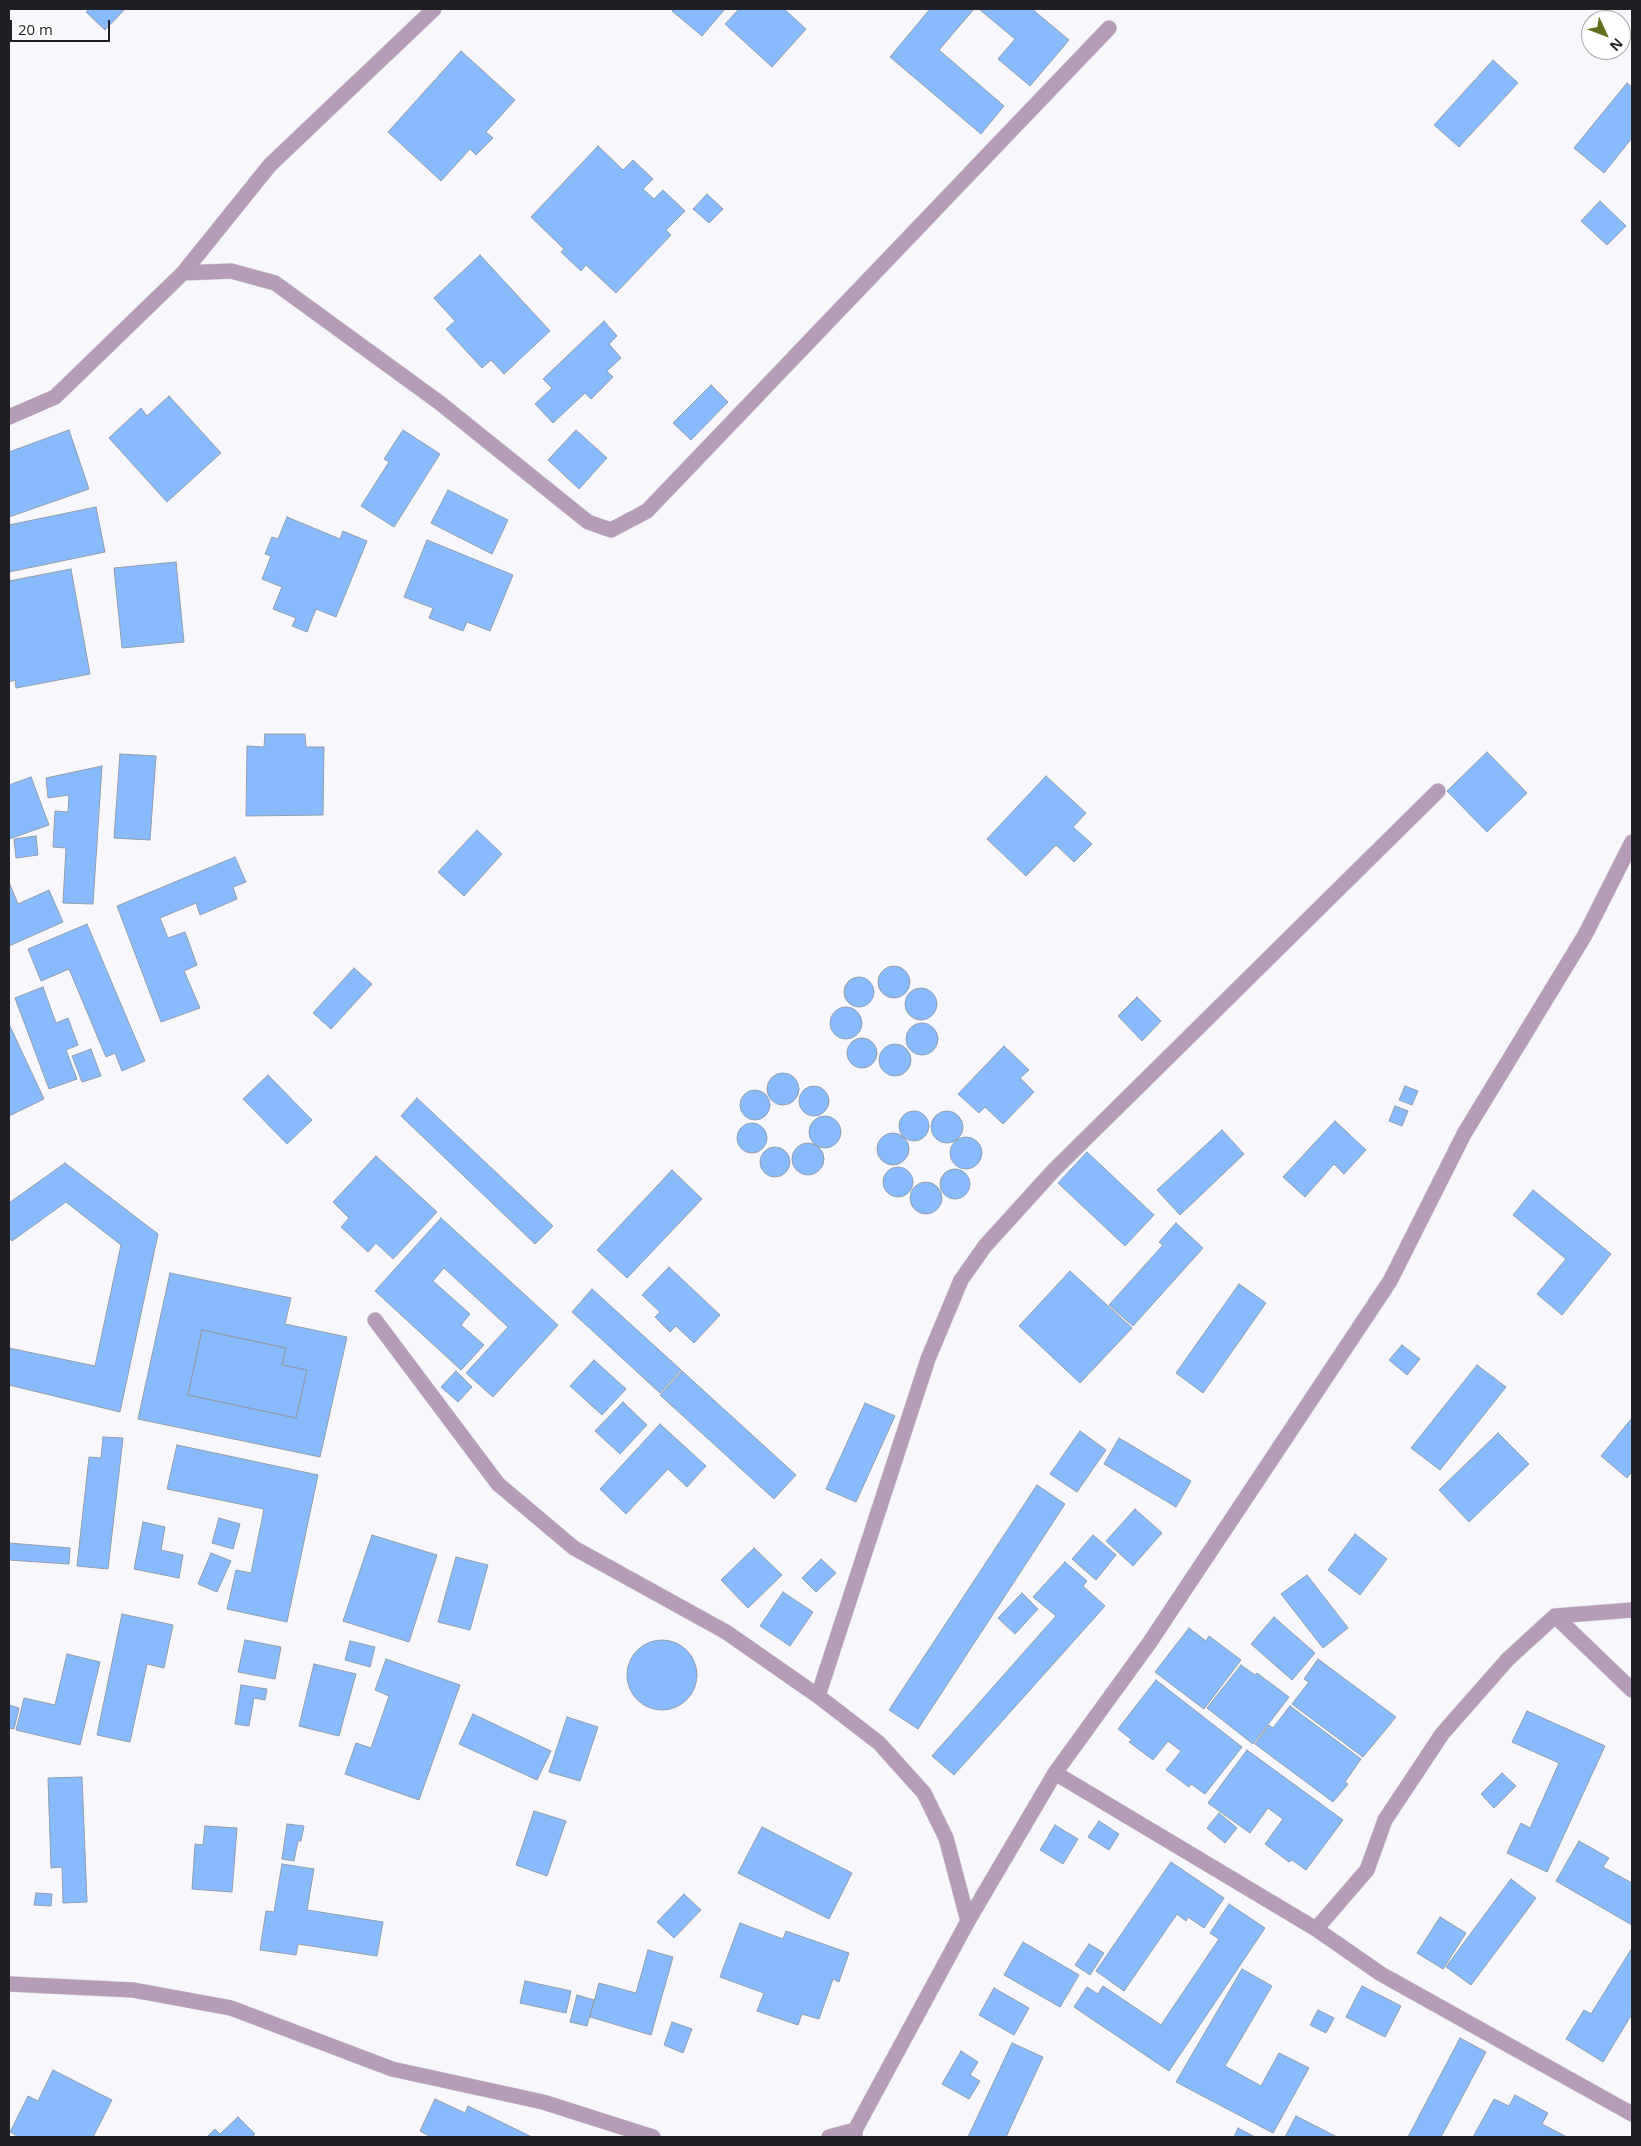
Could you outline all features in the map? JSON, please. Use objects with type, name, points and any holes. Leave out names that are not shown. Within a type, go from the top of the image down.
[{"type":"street","points":[[9,417],[55,397],[183,273],[270,166],[434,9]]},
{"type":"street","points":[[183,273],[231,271],[275,283],[440,403],[588,522],[611,530],[647,511],[1109,28]]},
{"type":"street","points":[[818,1696],[928,1358],[961,1280],[985,1246],[1054,1170],[1438,790]]},
{"type":"street","points":[[829,2137],[855,2134],[968,1921],[1055,1773],[1150,1642],[1390,1281],[1464,1134],[1585,935],[1632,842]]},
{"type":"street","points":[[375,1320],[498,1484],[574,1548],[726,1632],[818,1696],[879,1743],[924,1793],[946,1838],[968,1921]]},
{"type":"street","points":[[1316,1929],[1367,1870],[1385,1820],[1442,1734],[1508,1658],[1555,1616],[1632,1610]]},
{"type":"street","points":[[1555,1616],[1632,1690]]},
{"type":"street","points":[[1055,1773],[1316,1929],[1381,1974],[1632,2114]]},
{"type":"street","points":[[9,1984],[133,1990],[231,2008],[392,2069],[543,2102],[654,2137]]},
{"type":"building","points":[[89,9],[125,9],[105,30],[86,12]]},
{"type":"building","points":[[674,9],[725,9],[702,36],[672,11]]},
{"type":"building","points":[[739,9],[784,9],[806,29],[772,67],[725,24]]},
{"type":"building","points":[[930,9],[974,9],[939,50],[1004,106],[981,134],[890,57]]},
{"type":"building","points":[[979,9],[1032,9],[1069,40],[1030,86],[998,59],[1015,39]]},
{"type":"building","points":[[461,51],[515,100],[486,132],[493,138],[476,155],[470,149],[441,181],[388,132]]},
{"type":"building","points":[[1493,60],[1518,83],[1459,147],[1434,125]]},
{"type":"building","points":[[1627,83],[1632,87],[1632,138],[1604,173],[1574,148]]},
{"type":"building","points":[[598,146],[623,170],[633,160],[653,179],[643,189],[654,199],[663,190],[685,211],[666,230],[671,235],[616,293],[586,265],[581,271],[561,252],[564,249],[531,217]]},
{"type":"building","points":[[707,194],[723,209],[709,223],[693,209]]},
{"type":"building","points":[[1600,201],[1626,226],[1607,245],[1581,221]]},
{"type":"building","points":[[480,255],[550,331],[504,374],[491,360],[482,368],[446,329],[455,321],[434,298]]},
{"type":"building","points":[[604,321],[617,336],[609,344],[621,358],[607,371],[613,377],[591,399],[585,393],[553,423],[535,404],[552,388],[543,379]]},
{"type":"building","points":[[711,385],[728,402],[691,440],[673,423]]},
{"type":"building","points":[[169,396],[221,453],[167,502],[109,438],[141,408],[147,416]]},
{"type":"building","points":[[69,430],[89,489],[9,517],[9,452]]},
{"type":"building","points":[[403,430],[440,454],[394,527],[361,506],[389,462],[384,459]]},
{"type":"building","points":[[576,430],[607,458],[579,489],[548,460]]},
{"type":"building","points":[[448,490],[508,520],[492,554],[431,523]]},
{"type":"building","points":[[96,507],[105,552],[9,572],[9,525]]},
{"type":"building","points":[[287,517],[340,539],[343,531],[367,541],[336,617],[316,609],[307,632],[292,626],[296,618],[273,609],[282,587],[262,579],[271,556],[265,554],[272,537],[278,539]]},
{"type":"building","points":[[427,540],[513,575],[490,631],[467,622],[463,631],[429,618],[433,608],[404,597]]},
{"type":"building","points":[[176,562],[184,642],[122,648],[114,568]]},
{"type":"building","points":[[71,569],[90,674],[16,688],[15,680],[9,682],[9,581]]},
{"type":"building","points":[[265,734],[305,734],[306,747],[324,747],[323,815],[246,816],[247,746],[264,747]]},
{"type":"building","points":[[1487,752],[1527,793],[1487,832],[1447,791]]},
{"type":"building","points":[[120,754],[156,756],[150,840],[114,838]]},
{"type":"building","points":[[102,766],[93,904],[63,903],[66,848],[53,847],[55,811],[68,812],[69,795],[48,798],[46,778]]},
{"type":"building","points":[[1046,776],[1086,813],[1073,827],[1092,844],[1074,862],[1056,845],[1026,876],[987,839]]},
{"type":"building","points":[[31,777],[49,825],[9,839],[9,785]]},
{"type":"building","points":[[477,830],[502,854],[464,896],[438,872]]},
{"type":"building","points":[[36,836],[38,855],[16,858],[14,839]]},
{"type":"building","points":[[235,857],[246,882],[233,887],[237,899],[200,915],[196,903],[160,918],[168,938],[185,932],[197,965],[184,971],[200,1008],[161,1022],[117,906]]},
{"type":"building","points":[[9,882],[18,904],[49,890],[63,922],[9,946]]},
{"type":"building","points":[[87,924],[145,1061],[122,1071],[115,1053],[106,1057],[69,969],[41,981],[28,949]]},
{"type":"building","points":[[894,966],[905,971],[910,982],[905,993],[894,998],[883,993],[878,982],[883,971]]},
{"type":"building","points":[[354,968],[372,984],[331,1029],[313,1013]]},
{"type":"building","points":[[859,977],[870,981],[874,992],[870,1003],[859,1007],[848,1003],[844,992],[848,981]]},
{"type":"building","points":[[43,987],[56,1023],[68,1018],[78,1045],[66,1050],[77,1079],[49,1089],[15,998]]},
{"type":"building","points":[[921,988],[932,993],[937,1004],[932,1015],[921,1020],[910,1015],[905,1004],[910,993]]},
{"type":"building","points":[[1137,997],[1161,1021],[1142,1041],[1118,1016]]},
{"type":"building","points":[[846,1007],[857,1012],[862,1023],[857,1034],[846,1039],[835,1034],[830,1023],[835,1012]]},
{"type":"building","points":[[922,1023],[933,1028],[938,1039],[933,1050],[922,1055],[911,1050],[906,1039],[911,1028]]},
{"type":"building","points":[[9,1024],[44,1099],[9,1116]]},
{"type":"building","points":[[862,1038],[873,1042],[877,1053],[873,1064],[862,1068],[851,1064],[847,1053],[851,1042]]},
{"type":"building","points":[[895,1044],[906,1049],[911,1060],[906,1071],[895,1076],[884,1071],[879,1060],[884,1049]]},
{"type":"building","points":[[1004,1046],[1029,1070],[1020,1078],[1034,1092],[1003,1124],[985,1107],[979,1113],[958,1094]]},
{"type":"building","points":[[91,1049],[101,1076],[82,1082],[72,1056]]},
{"type":"building","points":[[783,1073],[794,1078],[799,1089],[794,1100],[783,1105],[772,1100],[767,1089],[772,1078]]},
{"type":"building","points":[[268,1075],[312,1120],[287,1144],[243,1099]]},
{"type":"building","points":[[814,1086],[825,1090],[829,1101],[825,1112],[814,1116],[803,1112],[799,1101],[803,1090]]},
{"type":"building","points":[[1405,1086],[1418,1091],[1412,1105],[1399,1100]]},
{"type":"building","points":[[755,1090],[766,1094],[770,1105],[766,1116],[755,1120],[744,1116],[740,1105],[744,1094]]},
{"type":"building","points":[[417,1098],[553,1226],[535,1244],[401,1116]]},
{"type":"building","points":[[1395,1106],[1408,1111],[1402,1126],[1389,1121]]},
{"type":"building","points":[[914,1111],[925,1115],[929,1126],[925,1137],[914,1141],[903,1137],[899,1126],[903,1115]]},
{"type":"building","points":[[947,1111],[958,1116],[963,1127],[958,1138],[947,1143],[936,1138],[931,1127],[936,1116]]},
{"type":"building","points":[[825,1116],[836,1121],[841,1132],[836,1143],[825,1148],[814,1143],[809,1132],[814,1121]]},
{"type":"building","points":[[1335,1121],[1366,1150],[1344,1174],[1334,1164],[1305,1197],[1283,1177]]},
{"type":"building","points":[[752,1123],[763,1127],[767,1138],[763,1149],[752,1153],[741,1149],[737,1138],[741,1127]]},
{"type":"building","points":[[1222,1130],[1244,1154],[1180,1215],[1157,1190]]},
{"type":"building","points":[[893,1133],[904,1138],[909,1149],[904,1160],[893,1165],[882,1160],[877,1149],[882,1138]]},
{"type":"building","points":[[966,1137],[977,1142],[982,1153],[977,1164],[966,1169],[955,1164],[950,1153],[955,1142]]},
{"type":"building","points":[[808,1143],[819,1148],[824,1159],[819,1170],[808,1175],[797,1170],[792,1159],[797,1148]]},
{"type":"building","points":[[775,1147],[786,1151],[790,1162],[786,1173],[775,1177],[764,1173],[760,1162],[764,1151]]},
{"type":"building","points":[[1087,1152],[1154,1215],[1125,1246],[1058,1183]]},
{"type":"building","points":[[376,1156],[437,1212],[393,1259],[376,1243],[368,1252],[341,1227],[349,1218],[333,1202]]},
{"type":"building","points":[[65,1163],[158,1234],[120,1412],[9,1385],[9,1348],[95,1366],[121,1245],[66,1202],[12,1241],[9,1237],[9,1203]]},
{"type":"building","points":[[898,1167],[909,1171],[913,1182],[909,1193],[898,1197],[887,1193],[883,1182],[887,1171]]},
{"type":"building","points":[[955,1169],[966,1173],[970,1184],[966,1195],[955,1199],[944,1195],[940,1184],[944,1173]]},
{"type":"building","points":[[672,1170],[702,1199],[627,1278],[597,1250]]},
{"type":"building","points":[[926,1182],[937,1187],[942,1198],[937,1209],[926,1214],[915,1209],[910,1198],[915,1187]]},
{"type":"building","points":[[1533,1190],[1611,1254],[1562,1315],[1537,1294],[1566,1259],[1513,1215]]},
{"type":"building","points":[[441,1218],[558,1325],[493,1397],[466,1373],[508,1327],[444,1268],[433,1281],[470,1314],[461,1325],[484,1345],[461,1370],[375,1291]]},
{"type":"building","points":[[1176,1223],[1203,1248],[1133,1326],[1109,1305],[1163,1245],[1159,1242]]},
{"type":"building","points":[[669,1267],[720,1315],[694,1343],[676,1326],[670,1332],[655,1317],[660,1312],[642,1295]]},
{"type":"building","points":[[1070,1271],[1132,1328],[1080,1383],[1019,1326]]},
{"type":"building","points":[[170,1273],[291,1298],[285,1324],[347,1337],[320,1457],[138,1419]],"holes":[[[202,1330],[286,1348],[282,1365],[307,1370],[296,1418],[188,1395]]]},
{"type":"building","points":[[1239,1284],[1266,1303],[1203,1393],[1176,1373]]},
{"type":"building","points":[[592,1289],[681,1370],[660,1393],[572,1312]]},
{"type":"building","points":[[202,1330],[286,1348],[282,1365],[307,1370],[296,1418],[188,1395]]},
{"type":"building","points":[[1402,1345],[1420,1359],[1407,1375],[1389,1360]]},
{"type":"building","points":[[594,1360],[626,1389],[602,1415],[570,1386]]},
{"type":"building","points":[[1477,1365],[1506,1387],[1440,1470],[1411,1448]]},
{"type":"building","points":[[456,1371],[472,1387],[458,1402],[441,1387]]},
{"type":"building","points":[[682,1371],[796,1475],[774,1499],[660,1395]]},
{"type":"building","points":[[623,1402],[647,1425],[620,1454],[595,1431]]},
{"type":"building","points":[[865,1403],[895,1416],[856,1502],[826,1489]]},
{"type":"building","points":[[1632,1418],[1632,1471],[1627,1478],[1601,1456]]},
{"type":"building","points":[[660,1424],[706,1466],[687,1487],[668,1469],[626,1514],[600,1489]]},
{"type":"building","points":[[1080,1431],[1106,1450],[1077,1492],[1050,1474]]},
{"type":"building","points":[[1498,1433],[1529,1464],[1469,1522],[1439,1490]]},
{"type":"building","points":[[103,1437],[123,1438],[108,1569],[77,1566],[89,1457],[101,1458]]},
{"type":"building","points":[[1119,1438],[1191,1481],[1176,1507],[1104,1464]]},
{"type":"building","points":[[177,1445],[318,1475],[287,1622],[227,1609],[236,1570],[251,1573],[264,1509],[167,1489]]},
{"type":"building","points":[[1037,1485],[1065,1504],[918,1729],[889,1710]]},
{"type":"building","points":[[1135,1509],[1162,1533],[1133,1566],[1106,1541]]},
{"type":"building","points":[[219,1518],[240,1524],[233,1549],[212,1543]]},
{"type":"building","points":[[143,1522],[165,1527],[161,1550],[183,1555],[179,1578],[134,1569]]},
{"type":"building","points":[[1355,1534],[1387,1559],[1360,1595],[1328,1570]]},
{"type":"building","points":[[372,1535],[437,1555],[409,1642],[343,1621]]},
{"type":"building","points":[[1093,1535],[1116,1555],[1096,1580],[1072,1559]]},
{"type":"building","points":[[9,1543],[70,1548],[69,1564],[9,1560]]},
{"type":"building","points":[[754,1548],[782,1575],[748,1608],[721,1580]]},
{"type":"building","points":[[211,1553],[231,1561],[217,1592],[198,1584]]},
{"type":"building","points":[[456,1557],[488,1565],[470,1630],[438,1622]]},
{"type":"building","points":[[821,1559],[836,1573],[816,1592],[802,1578]]},
{"type":"building","points":[[1065,1562],[1087,1581],[1083,1586],[1105,1606],[954,1775],[932,1756],[1056,1616],[1033,1597]]},
{"type":"building","points":[[1307,1575],[1348,1628],[1323,1648],[1281,1594]]},
{"type":"building","points":[[783,1592],[813,1612],[790,1646],[760,1626]]},
{"type":"building","points":[[1022,1593],[1038,1609],[1015,1634],[998,1618]]},
{"type":"building","points":[[122,1614],[173,1625],[164,1668],[147,1664],[130,1742],[97,1735]]},
{"type":"building","points":[[1274,1617],[1315,1653],[1292,1680],[1251,1644]]},
{"type":"building","points":[[1189,1628],[1206,1641],[1209,1636],[1241,1660],[1204,1709],[1155,1672]]},
{"type":"building","points":[[245,1640],[281,1647],[275,1679],[238,1672]]},
{"type":"building","points":[[662,1640],[675,1643],[687,1650],[694,1662],[697,1675],[694,1688],[687,1700],[675,1707],[662,1710],[649,1707],[637,1700],[630,1688],[627,1675],[630,1662],[637,1650],[649,1643]]},
{"type":"building","points":[[350,1641],[375,1647],[370,1667],[345,1660]]},
{"type":"building","points":[[67,1654],[100,1662],[80,1745],[16,1730],[24,1698],[55,1705]]},
{"type":"building","points":[[386,1659],[460,1685],[419,1800],[345,1774],[356,1743],[371,1748],[389,1696],[375,1690]]},
{"type":"building","points":[[1318,1659],[1396,1717],[1363,1757],[1292,1704],[1309,1682],[1304,1679]]},
{"type":"building","points":[[314,1664],[356,1674],[339,1736],[299,1726]]},
{"type":"building","points":[[1241,1665],[1255,1675],[1257,1673],[1289,1697],[1253,1744],[1207,1708]]},
{"type":"building","points":[[1156,1680],[1242,1747],[1205,1794],[1191,1784],[1189,1787],[1166,1770],[1181,1751],[1168,1741],[1153,1760],[1129,1742],[1132,1740],[1118,1729]]},
{"type":"building","points":[[241,1685],[267,1689],[265,1700],[254,1698],[249,1726],[235,1724]]},
{"type":"building","points":[[9,1705],[19,1708],[14,1729],[9,1728]]},
{"type":"building","points":[[1290,1706],[1361,1759],[1345,1782],[1348,1784],[1333,1802],[1255,1744],[1269,1725],[1273,1728]]},
{"type":"building","points":[[1527,1711],[1605,1746],[1547,1872],[1507,1853],[1521,1823],[1530,1828],[1559,1763],[1512,1742]]},
{"type":"building","points":[[473,1714],[551,1751],[537,1780],[459,1744]]},
{"type":"building","points":[[567,1717],[598,1727],[580,1781],[549,1772]]},
{"type":"building","points":[[1247,1750],[1343,1820],[1306,1870],[1292,1860],[1289,1862],[1265,1844],[1283,1819],[1268,1808],[1250,1833],[1208,1803]]},
{"type":"building","points":[[1502,1773],[1516,1786],[1494,1808],[1481,1794]]},
{"type":"building","points":[[82,1777],[87,1902],[63,1903],[62,1867],[51,1868],[48,1778]]},
{"type":"building","points":[[534,1811],[566,1821],[547,1876],[516,1865]]},
{"type":"building","points":[[1219,1813],[1237,1828],[1225,1843],[1207,1828]]},
{"type":"building","points":[[1099,1821],[1119,1834],[1109,1850],[1088,1837]]},
{"type":"building","points":[[287,1824],[304,1826],[301,1841],[298,1841],[294,1861],[282,1859]]},
{"type":"building","points":[[1055,1825],[1078,1839],[1063,1864],[1040,1850]]},
{"type":"building","points":[[205,1826],[237,1828],[232,1892],[192,1889],[195,1844],[203,1845]]},
{"type":"building","points":[[762,1827],[852,1873],[829,1919],[738,1873]]},
{"type":"building","points":[[1579,1841],[1609,1858],[1603,1867],[1632,1883],[1632,1925],[1556,1881]]},
{"type":"building","points":[[1171,1862],[1224,1898],[1204,1928],[1188,1917],[1186,1921],[1177,1914],[1124,1991],[1096,1971]]},
{"type":"building","points":[[282,1864],[314,1869],[307,1910],[383,1922],[377,1956],[298,1944],[296,1955],[260,1950],[266,1911],[274,1912]]},
{"type":"building","points":[[1511,1879],[1536,1898],[1471,1985],[1446,1967]]},
{"type":"building","points":[[36,1893],[52,1894],[51,1906],[34,1905]]},
{"type":"building","points":[[684,1894],[701,1910],[674,1938],[657,1922]]},
{"type":"building","points":[[1229,1904],[1265,1928],[1169,2071],[1074,2007],[1087,1987],[1098,1994],[1103,1986],[1161,2025],[1219,1939],[1210,1933]]},
{"type":"building","points":[[1440,1917],[1466,1933],[1443,1969],[1417,1953]]},
{"type":"building","points":[[740,1923],[783,1939],[786,1931],[849,1953],[839,1982],[833,1979],[819,2019],[802,2014],[798,2025],[757,2011],[764,1993],[720,1977]]},
{"type":"building","points":[[1023,1942],[1079,1975],[1060,2007],[1004,1975]]},
{"type":"building","points":[[1089,1944],[1104,1953],[1090,1975],[1075,1965]]},
{"type":"building","points":[[1632,1948],[1632,2014],[1603,2062],[1566,2039],[1584,2010],[1591,2014]]},
{"type":"building","points":[[648,1950],[673,1957],[651,2035],[590,2017],[599,1983],[636,1993]]},
{"type":"building","points":[[1242,1969],[1272,1986],[1225,2066],[1261,2086],[1279,2053],[1309,2068],[1273,2133],[1176,2082]]},
{"type":"building","points":[[525,1981],[571,1991],[566,2013],[520,2003]]},
{"type":"building","points":[[1362,1986],[1401,2006],[1385,2037],[1346,2017]]},
{"type":"building","points":[[994,1988],[1029,2008],[1014,2035],[979,2015]]},
{"type":"building","points":[[577,1995],[594,2000],[587,2026],[570,2022]]},
{"type":"building","points":[[1318,2010],[1334,2018],[1326,2033],[1310,2025]]},
{"type":"building","points":[[672,2022],[692,2029],[683,2053],[664,2045]]},
{"type":"building","points":[[1460,2038],[1486,2052],[1441,2137],[1408,2137]]},
{"type":"building","points":[[1012,2043],[1043,2057],[1006,2137],[968,2137]]},
{"type":"building","points":[[961,2051],[978,2062],[970,2075],[980,2081],[969,2099],[942,2084]]},
{"type":"building","points":[[53,2070],[112,2100],[93,2137],[19,2137],[10,2132],[28,2096],[38,2101]]},
{"type":"building","points":[[1515,2095],[1548,2113],[1542,2124],[1567,2137],[1473,2137],[1494,2099],[1509,2106]]},
{"type":"building","points":[[435,2099],[465,2113],[468,2106],[532,2137],[431,2137],[420,2131]]},
{"type":"building","points":[[1296,2116],[1337,2137],[1285,2137]]},
{"type":"building","points":[[238,2117],[255,2134],[252,2137],[207,2137],[215,2129],[220,2134]]},
{"type":"building","points":[[1238,2128],[1255,2137],[1234,2137]]}]
